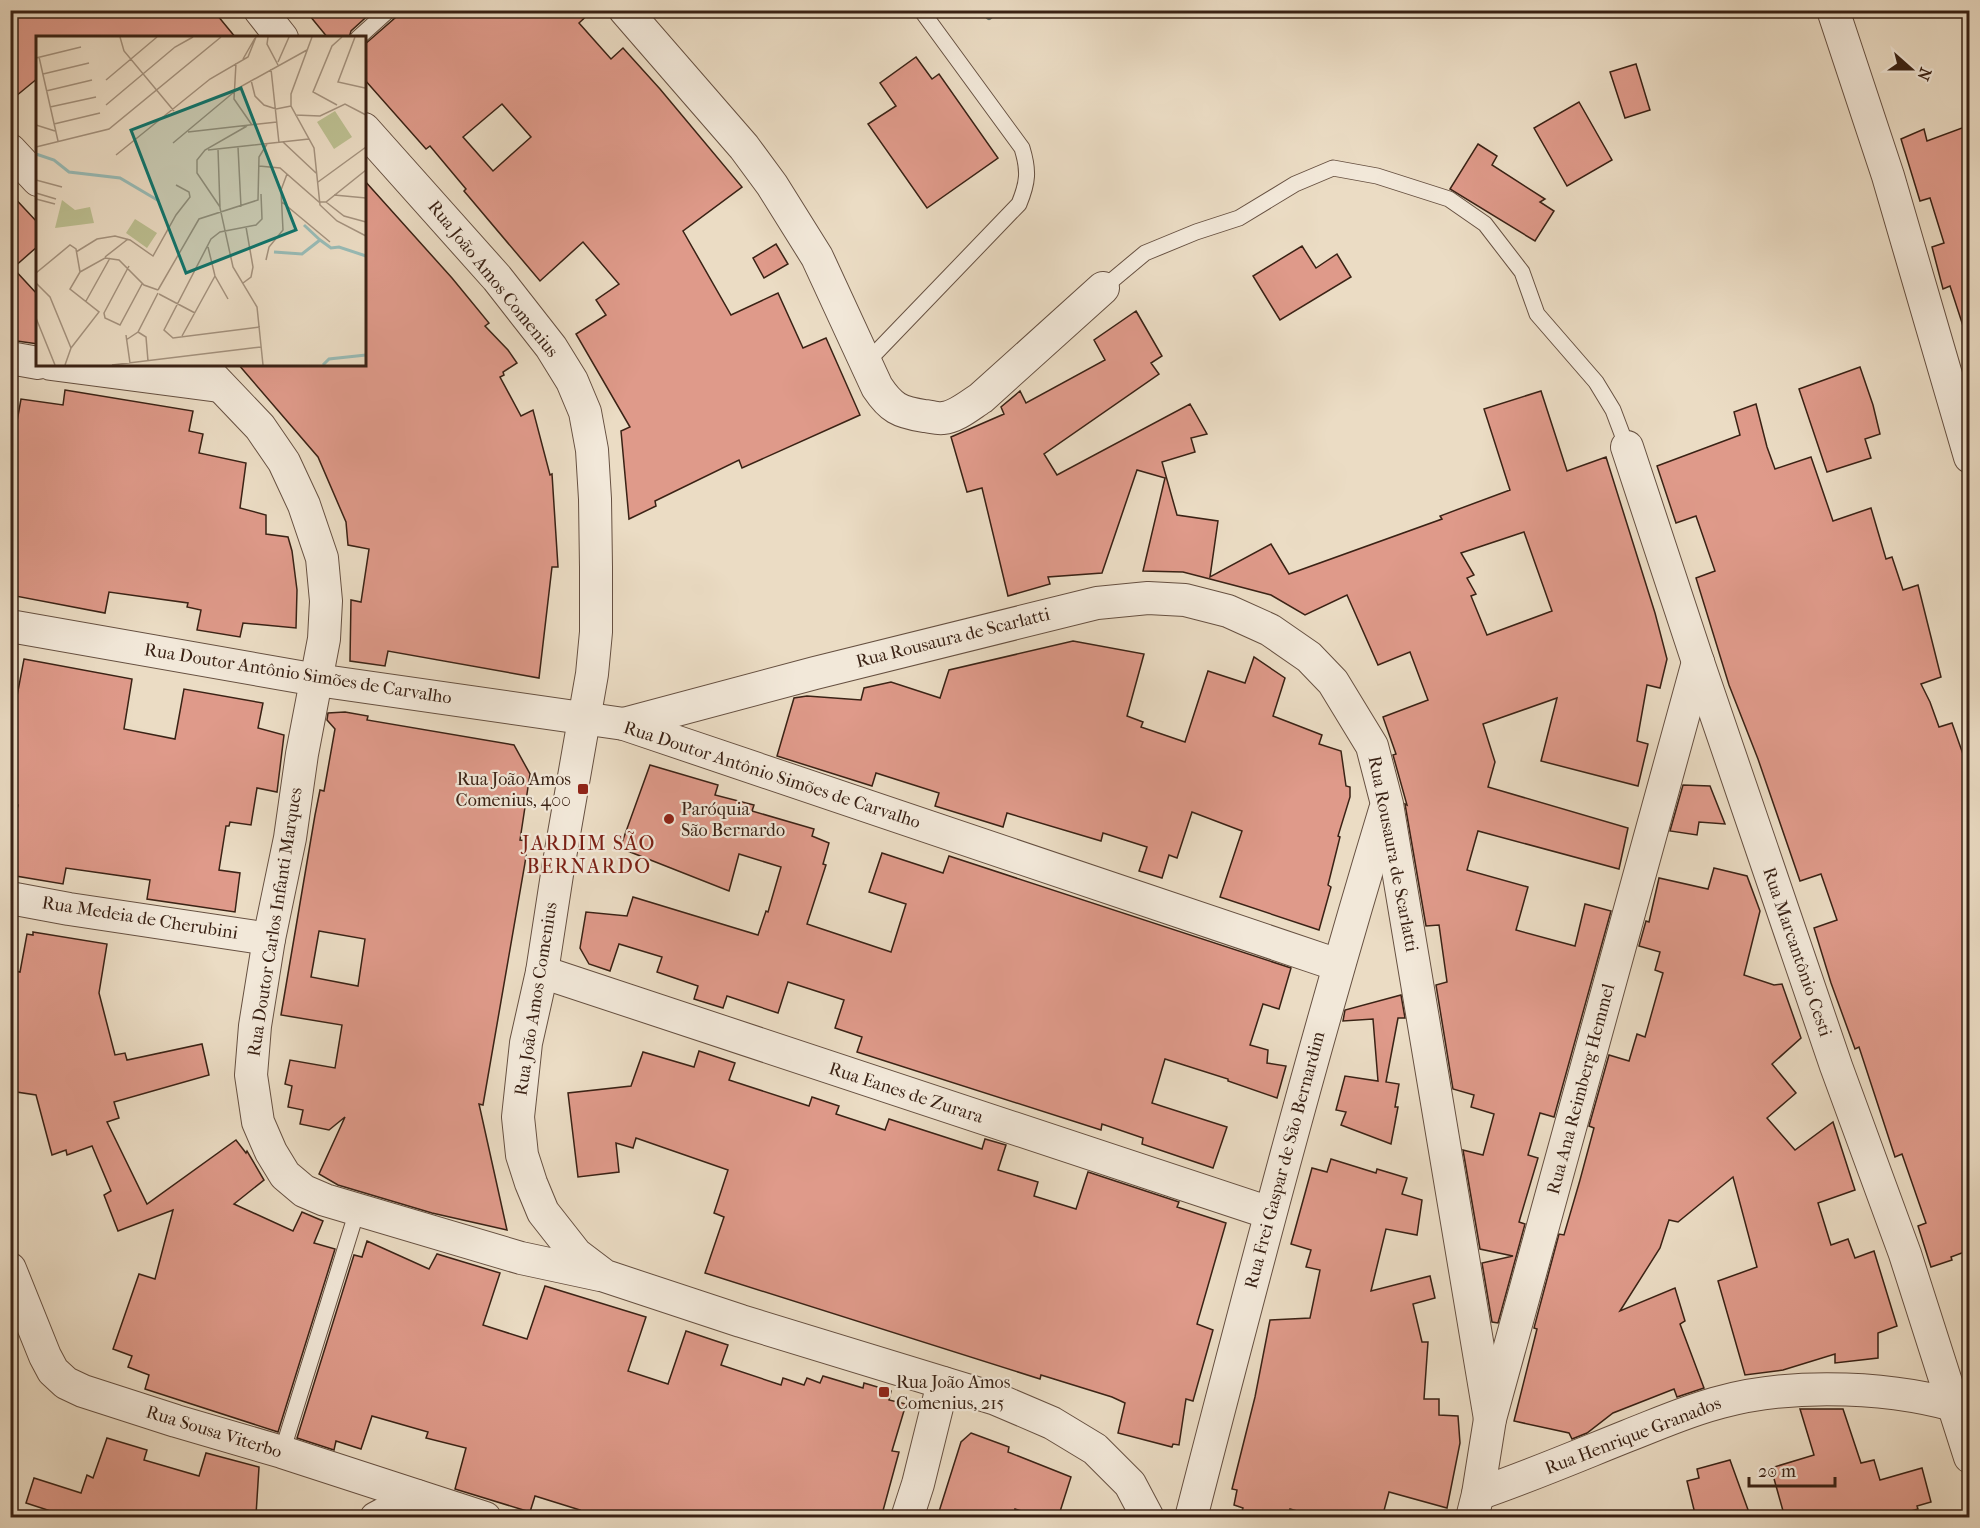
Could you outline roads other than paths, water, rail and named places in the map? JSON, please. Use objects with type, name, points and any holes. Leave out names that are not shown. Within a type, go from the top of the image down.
[{"type":"street","points":[[260,10],[280,36]]},
{"type":"street","points":[[625,10],[744,147],[772,185],[817,257],[865,364],[887,402],[906,413],[943,418],[958,413],[981,398],[1103,288]]},
{"type":"street","points":[[1833,10],[1888,176],[1970,457]]},
{"type":"street","name":"Rua João Amos Comenius","points":[[366,131],[490,270],[551,347],[572,381],[585,412],[592,450],[595,499],[596,632],[592,675],[542,972],[526,1043],[518,1117],[522,1155],[543,1212],[576,1254],[605,1276],[741,1321],[996,1399],[1052,1423],[1095,1449],[1130,1484],[1148,1518]]},
{"type":"street","points":[[10,150],[36,178]]},
{"type":"street","points":[[10,358],[36,363]]},
{"type":"street","points":[[80,366],[209,375]]},
{"type":"street","name":"Rua Doutor Carlos Infanti Marques","points":[[209,375],[260,427],[284,462],[304,505],[322,558],[326,601],[324,639],[255,1026],[251,1075],[258,1122],[271,1152],[285,1175],[304,1191],[357,1211],[521,1258],[605,1276]]},
{"type":"street","name":"Rua Marcantônio Cesti","points":[[1627,447],[1836,1066],[1961,1407],[1970,1456]]},
{"type":"street","name":"Rua Rousaura de Scarlatti","points":[[624,724],[815,673],[1097,603],[1148,597],[1185,600],[1228,611],[1270,630],[1309,657],[1333,682],[1372,747],[1387,804],[1490,1419]]},
{"type":"street","name":"Rua Doutor Antônio Simões de Carvalho","points":[[10,626],[317,680],[624,724],[1338,965]]},
{"type":"street","name":"Rua Ana Reimberg Hemmel","points":[[1475,1506],[1490,1419],[1698,662]]},
{"type":"street","name":"Rua Frei Gaspar de São Bernardim","points":[[1191,1518],[1338,965],[1387,804]]},
{"type":"street","name":"Rua Medeia de Cherubini","points":[[10,898],[269,939]]},
{"type":"street","name":"Rua Eanes de Zurara","points":[[542,972],[1270,1214]]},
{"type":"street","name":"Rua Sousa Viterbo","points":[[10,1269],[45,1356],[53,1371],[66,1383],[83,1391],[176,1421],[282,1452],[485,1518]]},
{"type":"street","points":[[907,1518],[918,1484],[943,1383]]},
{"type":"street","name":"Rua Henrique Granados","points":[[1475,1506],[1519,1480],[1668,1419],[1720,1402],[1759,1394],[1828,1390],[1871,1391],[1906,1395],[1961,1407]]},
{"type":"street","points":[[376,1518],[417,1496]]},
{"type":"lane","points":[[360,36],[388,10]]},
{"type":"lane","points":[[865,364],[1019,204],[1027,186],[1028,167],[1022,148],[921,10]]},
{"type":"lane","points":[[1103,288],[1145,253],[1196,232],[1239,218],[1295,184],[1333,168],[1377,176],[1449,199],[1485,224],[1522,272],[1537,314],[1596,382],[1613,410],[1627,447]]},
{"type":"lane","points":[[282,1452],[357,1211]]},
{"type":"waterway","points":[[989,16],[995,10]]},
{"type":"place","name":"Rua João Amos Comenius, 400","points":[[583,789]]},
{"type":"place","name":"Paróquia São Bernardo","points":[[669,819]]},
{"type":"place","name":"Rua João Amos Comenius, 215","points":[[884,1392]]},
{"type":"district","name":"JARDIM SÃO BERNARDO","points":[[589,854]]}]
